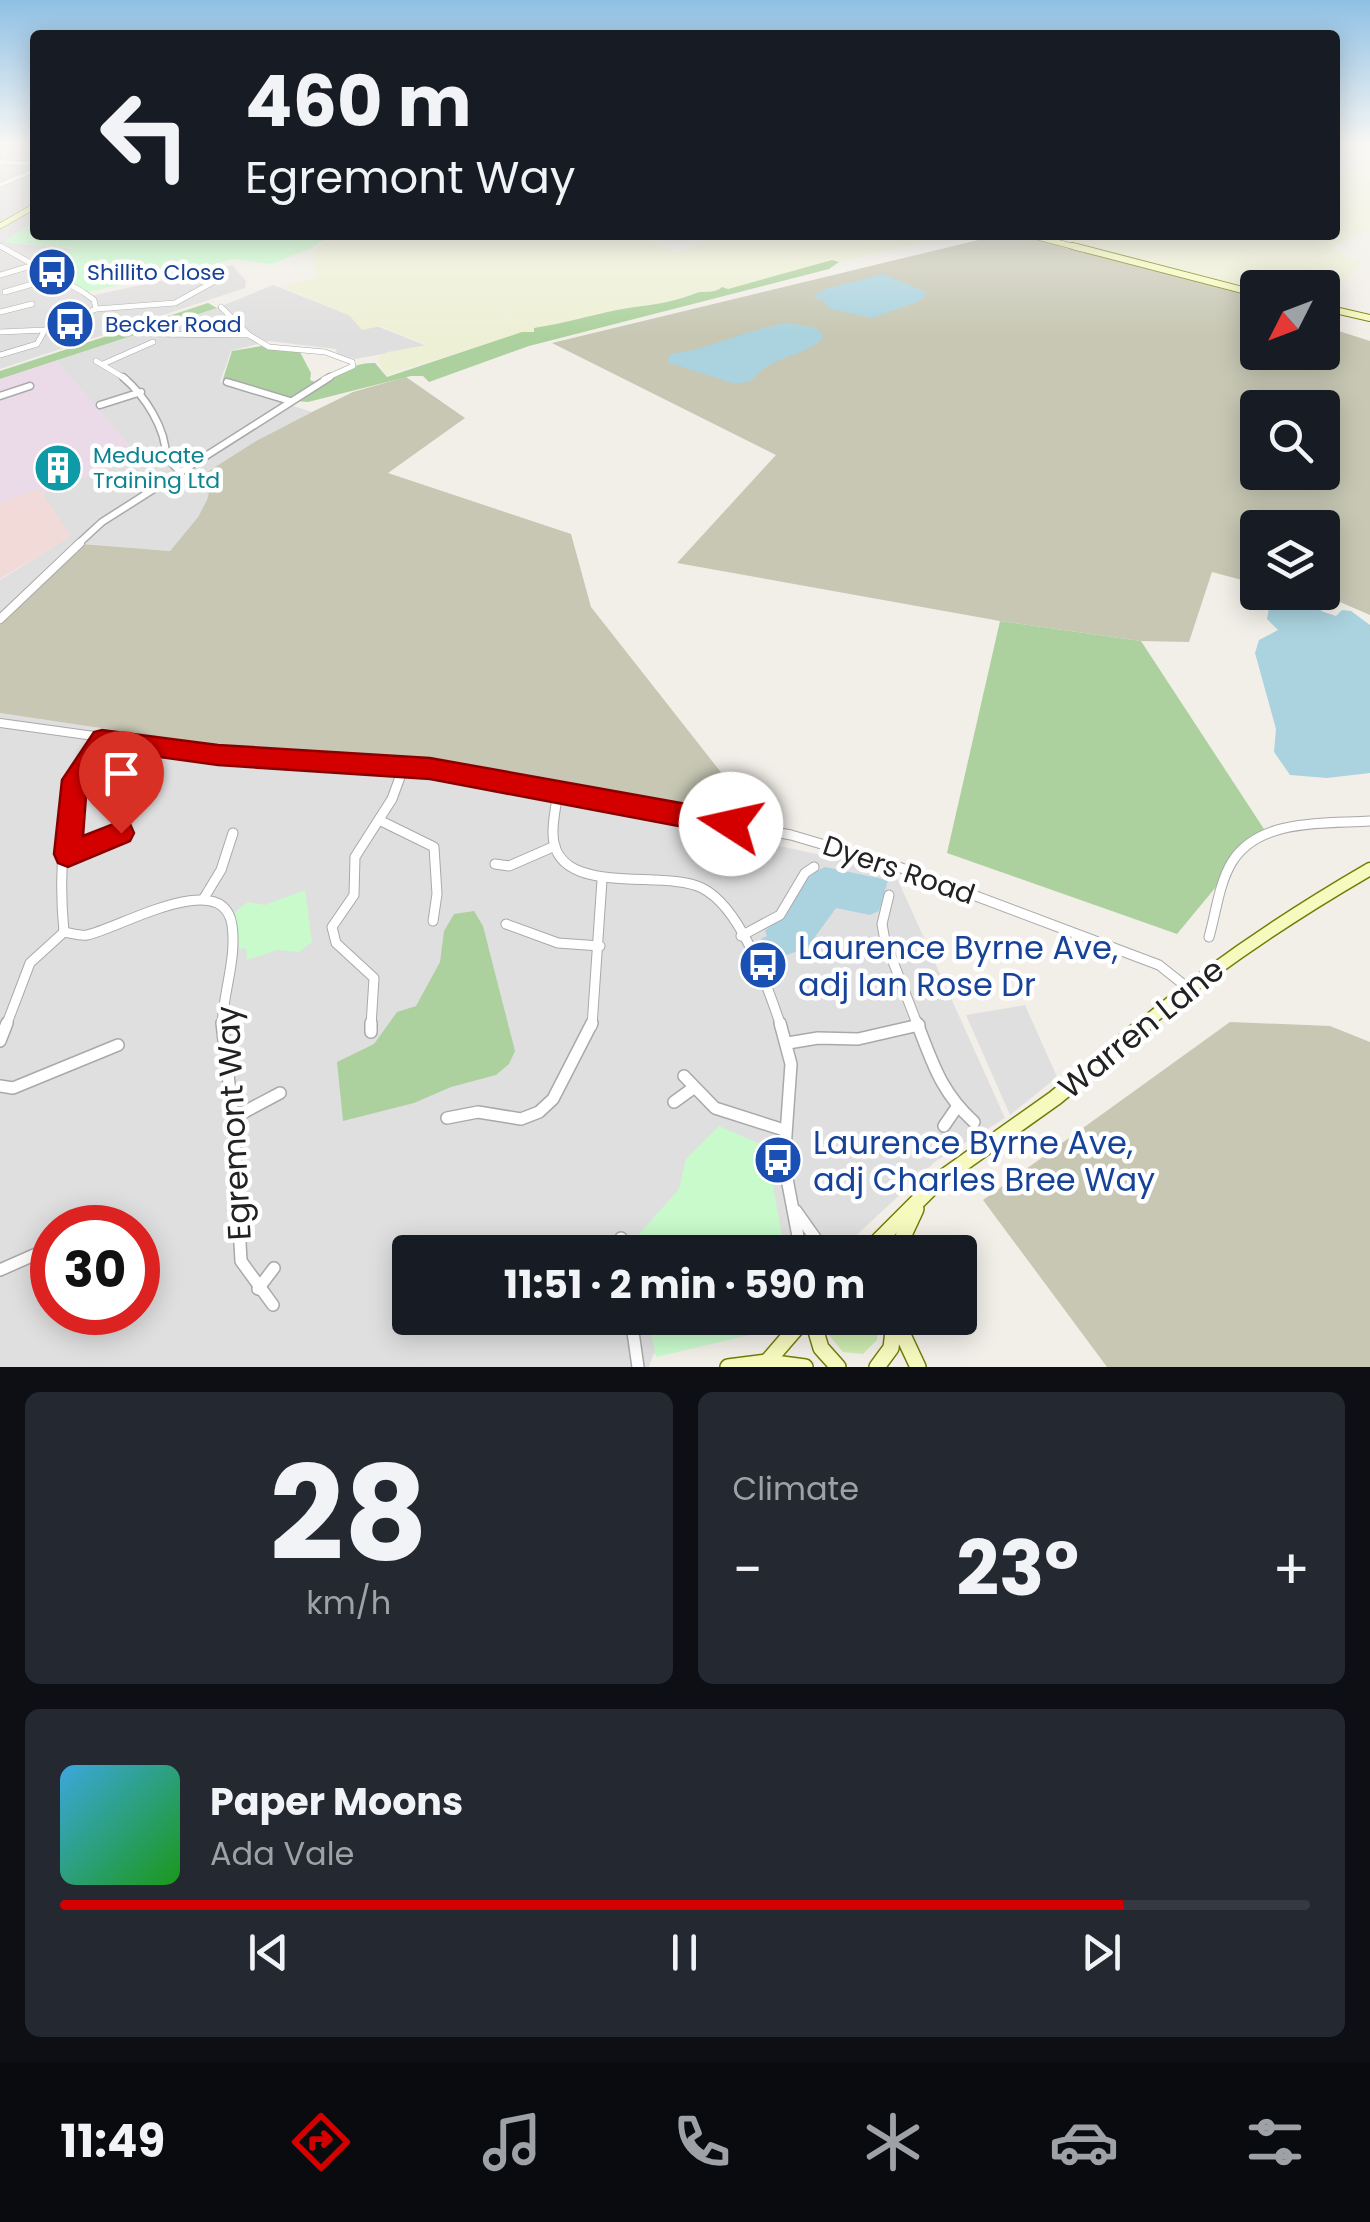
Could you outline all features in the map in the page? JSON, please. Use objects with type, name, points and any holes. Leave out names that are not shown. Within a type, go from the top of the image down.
[{"type":"street","points":[[0,223],[30,209]]},
{"type":"street","points":[[1049,240],[1240,289]]},
{"type":"street","points":[[0,246],[94,300],[96,310]]},
{"type":"street","points":[[0,275],[34,265]]},
{"type":"street","points":[[0,332],[45,330],[96,310],[147,308],[183,298],[210,286],[215,281],[208,274]]},
{"type":"street","points":[[6,292],[57,277]]},
{"type":"street","points":[[183,298],[190,304]]},
{"type":"street","points":[[0,312],[32,304]]},
{"type":"street","points":[[0,619],[102,522],[354,363],[325,352],[269,347],[249,336],[220,307]]},
{"type":"street","points":[[114,319],[123,309]]},
{"type":"street","points":[[1340,311],[1369,315]]},
{"type":"street","points":[[0,356],[37,344],[45,330]]},
{"type":"street","points":[[150,334],[249,336]]},
{"type":"street","points":[[153,342],[99,362],[141,392],[150,415],[166,436],[166,457],[180,472]]},
{"type":"street","points":[[227,382],[290,401]]},
{"type":"street","points":[[0,396],[30,386]]},
{"type":"street","points":[[100,404],[141,392]]},
{"type":"street","name":"Dyers Road","points":[[0,723],[218,755],[404,766],[791,835],[860,854],[1158,964],[1188,988]]},
{"type":"street","points":[[64,932],[61,910],[74,780],[102,740]]},
{"type":"street","points":[[371,1032],[374,978],[336,943],[332,933],[334,922],[354,894],[355,857],[392,799],[404,766]]},
{"type":"street","points":[[558,794],[552,825],[556,846],[576,872],[602,880],[657,877],[696,884],[722,903],[741,936],[788,1043],[791,1071],[784,1168],[798,1235]]},
{"type":"street","points":[[379,820],[434,847],[433,872],[440,896],[432,921]]},
{"type":"street","points":[[1208,937],[1232,862],[1244,847],[1287,828],[1370,822]]},
{"type":"street","points":[[68,854],[121,833]]},
{"type":"street","points":[[64,932],[84,936],[181,902],[204,898],[220,870],[232,833]]},
{"type":"street","points":[[495,864],[509,866],[556,846]]},
{"type":"street","points":[[741,936],[780,915],[805,873],[814,868]]},
{"type":"street","name":"Warren Lane","points":[[884,1235],[938,1181],[1054,1098],[1249,942],[1370,869]]},
{"type":"street","points":[[447,1118],[478,1112],[521,1119],[539,1112],[553,1099],[592,1026],[602,880]]},
{"type":"street","points":[[889,896],[882,924],[885,942],[942,1084],[956,1107],[974,1122]]},
{"type":"street","name":"Egremont Way","points":[[204,898],[218,904],[231,918],[233,936],[222,1022],[233,1118],[241,1261],[273,1305]]},
{"type":"street","points":[[506,924],[558,943],[600,946]]},
{"type":"street","points":[[0,1041],[30,963],[64,932]]},
{"type":"street","points":[[788,1043],[818,1038],[858,1039],[919,1024]]},
{"type":"street","points":[[0,1086],[13,1088],[118,1046]]},
{"type":"street","points":[[684,1076],[702,1102],[717,1111],[784,1130]]},
{"type":"street","points":[[674,1102],[692,1089]]},
{"type":"street","points":[[233,1118],[280,1093]]},
{"type":"street","points":[[944,1126],[956,1107]]},
{"type":"street","name":"Warren Lane","points":[[904,1235],[920,1199]]},
{"type":"street","points":[[794,1208],[813,1235]]},
{"type":"street","points":[[0,1270],[30,1256]]},
{"type":"street","name":"Egremont Way","points":[[258,1288],[274,1268]]},
{"type":"street","points":[[633,1335],[638,1367]]},
{"type":"street","points":[[767,1362],[793,1335]]},
{"type":"street","points":[[816,1335],[821,1348],[838,1367]]},
{"type":"street","points":[[877,1367],[891,1348],[892,1335]]},
{"type":"street","points":[[902,1335],[918,1367]]},
{"type":"street","points":[[728,1367],[767,1362],[805,1367]]},
{"type":"shaded area","points":[[0,209],[30,209],[30,225],[4,242],[74,249],[63,255],[66,258],[36,268],[86,297],[232,265],[246,281],[245,288],[0,369]]},
{"type":"shaded area","points":[[1340,209],[1370,209],[1370,230],[1331,247],[1361,264],[1340,284],[1340,270],[1240,270],[1240,286],[1065,240],[1340,240]]},
{"type":"shaded area","points":[[327,240],[644,240],[676,253],[711,240],[931,240],[653,307],[608,313],[509,337],[386,375],[377,358],[388,352],[427,345],[381,326],[362,330],[349,315],[282,287],[317,277],[312,256]]},
{"type":"shaded area","points":[[978,240],[1038,240],[1240,293],[1240,370],[1340,370],[1340,331],[1370,341],[1370,615],[1340,602],[1340,510],[1240,510],[1240,579],[1212,572],[1189,642],[1141,641],[1000,621],[677,563],[776,455],[552,343]]},
{"type":"shaded area","points":[[273,285],[427,346],[355,359],[337,354],[336,349],[269,341],[231,351],[220,382],[312,412],[256,441],[199,479],[209,492],[207,500],[170,551],[74,543],[0,616],[0,580],[70,536],[42,494],[138,455],[56,361],[217,308]]},
{"type":"shaded area","points":[[56,361],[139,455],[42,494],[38,489],[0,504],[0,379]]},
{"type":"shaded area","points":[[406,377],[465,418],[388,473],[571,534],[591,607],[764,827],[0,713],[0,624],[83,544],[170,551],[207,500],[209,492],[198,478],[256,441],[353,392]]},
{"type":"shaded area","points":[[38,488],[71,536],[0,579],[0,504]]},
{"type":"shaded area","points":[[0,713],[296,757],[295,770],[408,772],[459,779],[850,861],[897,878],[1005,1118],[936,1161],[857,1235],[392,1235],[392,1335],[675,1335],[653,1355],[649,1367],[0,1367]]},
{"type":"shaded area","points":[[1025,1005],[1057,1077],[1010,1115],[966,1015]]},
{"type":"shaded area","points":[[1230,1022],[1330,1026],[1370,1042],[1370,1367],[1107,1367],[983,1200]]},
{"type":"green space","points":[[30,225],[30,240],[324,240],[271,264],[234,259],[88,292],[41,265],[64,258],[73,248],[3,242]]},
{"type":"green space","points":[[832,260],[839,262],[829,269],[529,346],[429,382],[423,376],[411,376],[308,402],[295,401],[333,376],[365,363],[375,363],[387,377],[522,332],[534,332],[534,328],[722,287],[728,289]]},
{"type":"green space","points":[[208,303],[217,308],[0,379],[0,371]]},
{"type":"green space","points":[[262,346],[300,352],[311,373],[310,380],[315,382],[290,400],[223,379],[232,351]]},
{"type":"green space","points":[[1000,621],[1141,641],[1264,829],[1177,934],[947,853]]},
{"type":"green space","points":[[305,890],[312,942],[299,952],[277,950],[247,960],[246,948],[239,949],[235,912],[248,902],[265,905]]},
{"type":"green space","points":[[474,911],[483,926],[515,1051],[509,1064],[496,1075],[451,1087],[414,1103],[343,1121],[337,1062],[374,1044],[397,1012],[416,1006],[440,962],[444,931],[454,914]]},
{"type":"green space","points":[[719,1126],[760,1144],[763,1168],[770,1170],[782,1235],[638,1235],[679,1189],[686,1159]]},
{"type":"green space","points":[[651,1335],[750,1335],[656,1357]]},
{"type":"green space","points":[[829,1335],[877,1335],[863,1354],[843,1352]]},
{"type":"water","points":[[883,274],[928,293],[917,302],[872,318],[828,308],[824,301],[813,298],[823,290]]},
{"type":"water","points":[[788,323],[815,328],[823,335],[821,340],[767,367],[751,381],[735,384],[667,362],[671,354]]},
{"type":"water","points":[[1269,610],[1322,610],[1336,616],[1342,610],[1351,611],[1370,625],[1370,773],[1327,778],[1290,775],[1274,752],[1276,729],[1255,653],[1259,640],[1278,630],[1267,619]]},
{"type":"water","points":[[825,867],[888,880],[879,911],[870,915],[836,908],[807,948],[772,960],[761,939],[767,936],[765,931],[807,879]]},
{"type":"place","name":"Shillito Close","points":[[52,272]]},
{"type":"place","name":"Becker Road","points":[[70,324]]},
{"type":"place","name":"Meducate Training Ltd","points":[[58,468]]},
{"type":"place","name":"Laurence Byrne Ave, adj Ian Rose Dr","points":[[763,965]]},
{"type":"place","name":"Laurence Byrne Ave, adj Charles Bree Way","points":[[778,1160]]},
{"type":"route","points":[[121,833],[68,854],[74,780],[102,740],[299,762],[430,768],[731,824]]}]
